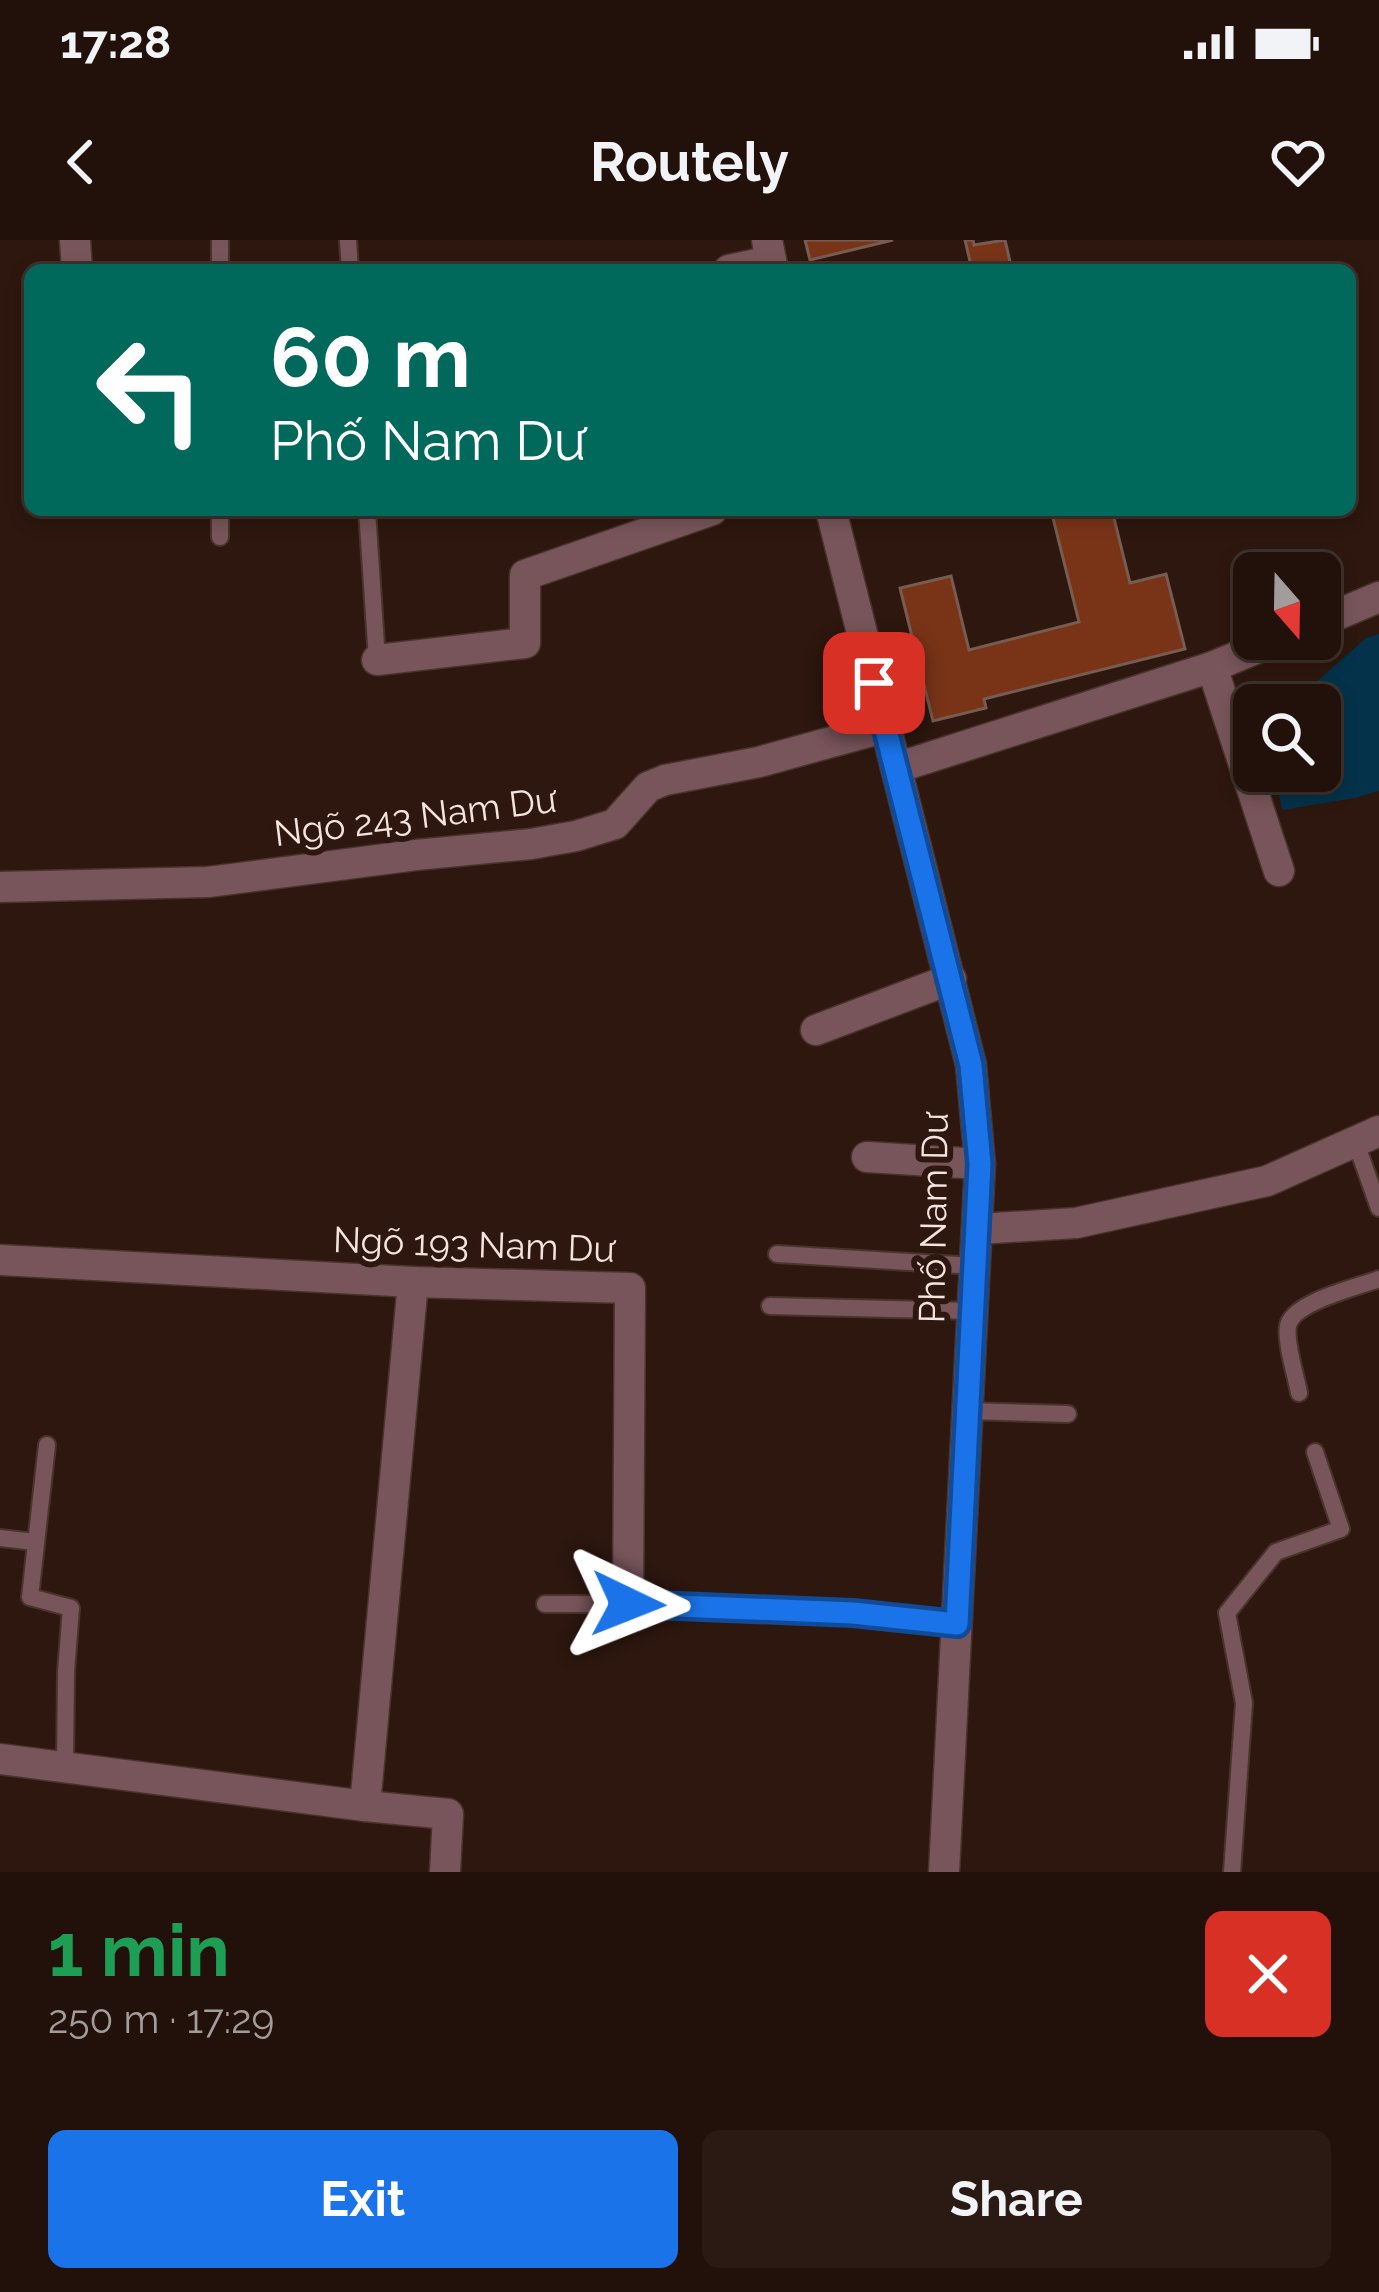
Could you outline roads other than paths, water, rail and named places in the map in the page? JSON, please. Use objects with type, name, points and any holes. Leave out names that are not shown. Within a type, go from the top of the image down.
[{"type":"street","points":[[377,660],[525,643],[525,575],[695,516]]},
{"type":"street","name":"Phố Nam Dư","points":[[833,516],[971,1065],[980,1164],[944,1872]]},
{"type":"street","points":[[1341,613],[1379,598]]},
{"type":"street","points":[[896,768],[1233,658]]},
{"type":"street","points":[[1211,667],[1279,871]]},
{"type":"street","name":"Ngõ 243 Nam Dư","points":[[0,887],[208,882],[576,836],[615,824],[648,787],[664,780],[759,762],[886,727]]},
{"type":"street","points":[[816,1030],[951,979]]},
{"type":"street","points":[[979,1229],[1076,1223],[1267,1180],[1368,1137]]},
{"type":"street","points":[[867,1157],[980,1164]]},
{"type":"street","name":"Ngõ 193 Nam Dư","points":[[0,1260],[413,1282],[630,1288],[628,1604]]},
{"type":"street","points":[[365,1806],[413,1282]]},
{"type":"street","points":[[0,1759],[448,1814],[446,1872]]},
{"type":"lane","points":[[220,516],[220,537]]},
{"type":"lane","points":[[367,516],[377,660]]},
{"type":"lane","points":[[1368,1137],[1379,1208]]},
{"type":"lane","points":[[777,1254],[975,1266]]},
{"type":"lane","points":[[1299,1393],[1287,1328],[1292,1316],[1310,1304],[1379,1279]]},
{"type":"lane","points":[[770,1306],[973,1311]]},
{"type":"lane","points":[[968,1411],[1069,1414]]},
{"type":"lane","points":[[47,1445],[30,1597],[71,1608],[65,1767]]},
{"type":"lane","points":[[1232,1872],[1244,1703],[1227,1613],[1276,1552],[1341,1528],[1315,1453]]},
{"type":"lane","points":[[0,1538],[35,1542]]},
{"type":"lane","points":[[545,1604],[853,1613],[957,1624]]},
{"type":"water","points":[[1379,634],[1379,791],[1282,810],[1279,792],[1341,792],[1341,684],[1314,684],[1366,638]]}]
